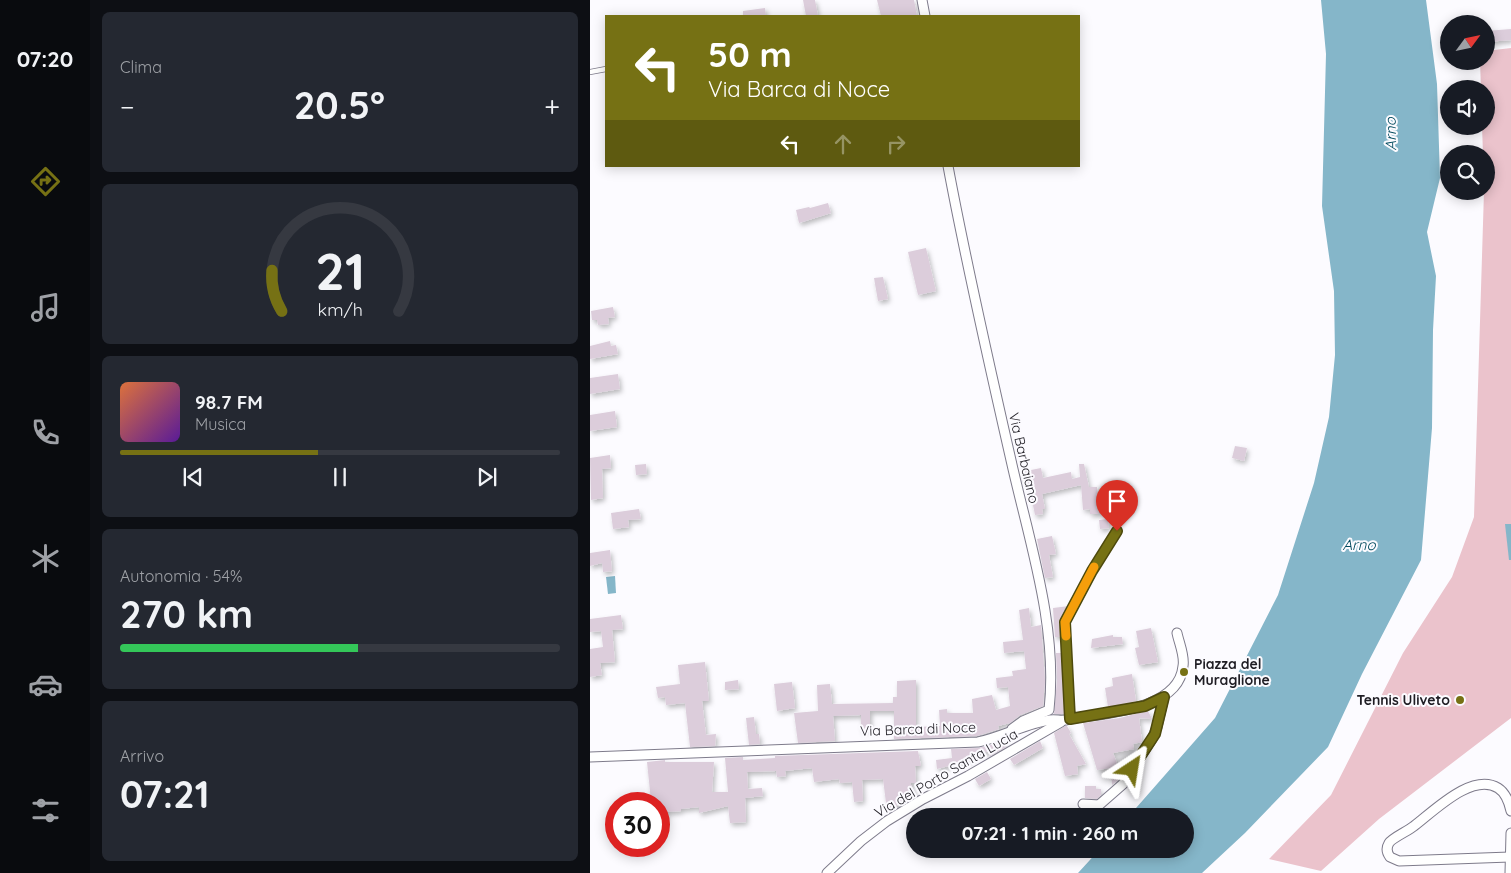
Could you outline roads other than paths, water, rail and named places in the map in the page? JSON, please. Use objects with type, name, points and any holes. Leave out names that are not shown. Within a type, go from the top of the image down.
[{"type":"street","points":[[922,0],[925,15]]},
{"type":"street","name":"Via Barbaiano","points":[[948,167],[960,232],[1047,618],[1051,674],[1049,710],[1023,721],[1008,733]]},
{"type":"street","points":[[1083,804],[1099,805],[1116,791],[1123,784],[1155,734],[1164,697],[1177,683],[1184,666],[1177,632]]},
{"type":"street","name":"Via Barca di Noce","points":[[590,757],[978,742],[1050,720],[1065,721],[1145,706],[1164,697]]},
{"type":"street","name":"Via del Porto Santa Lucia","points":[[827,873],[861,841],[887,821],[923,799],[968,776],[1065,721]]},
{"type":"street","points":[[1510,857],[1399,861],[1390,857],[1387,850],[1388,844],[1394,838],[1404,834],[1451,797],[1474,786],[1482,784],[1493,786],[1502,791],[1507,798],[1511,811]]},
{"type":"street","points":[[1510,873],[1511,833]]},
{"type":"lane","points":[[590,72],[605,69]]},
{"type":"lane","points":[[1065,721],[1065,622],[1092,571],[1117,531]]},
{"type":"water","name":"Arno","points":[[1321,0],[1426,0],[1437,84],[1440,178],[1427,232],[1436,276],[1433,330],[1432,428],[1421,560],[1362,674],[1328,747],[1245,833],[1202,873],[1078,873],[1092,858],[1194,858],[1194,808],[1136,808],[1215,718],[1278,595],[1314,483],[1329,417],[1335,355],[1334,291],[1322,206],[1326,54]]},
{"type":"water","points":[[1505,524],[1511,524],[1511,560],[1509,560]]},
{"type":"water","points":[[615,576],[616,593],[608,594],[606,577]]},
{"type":"place","name":"Piazza del Muraglione","points":[[1184,672]]},
{"type":"place","name":"Tennis Uliveto","points":[[1460,700]]}]
